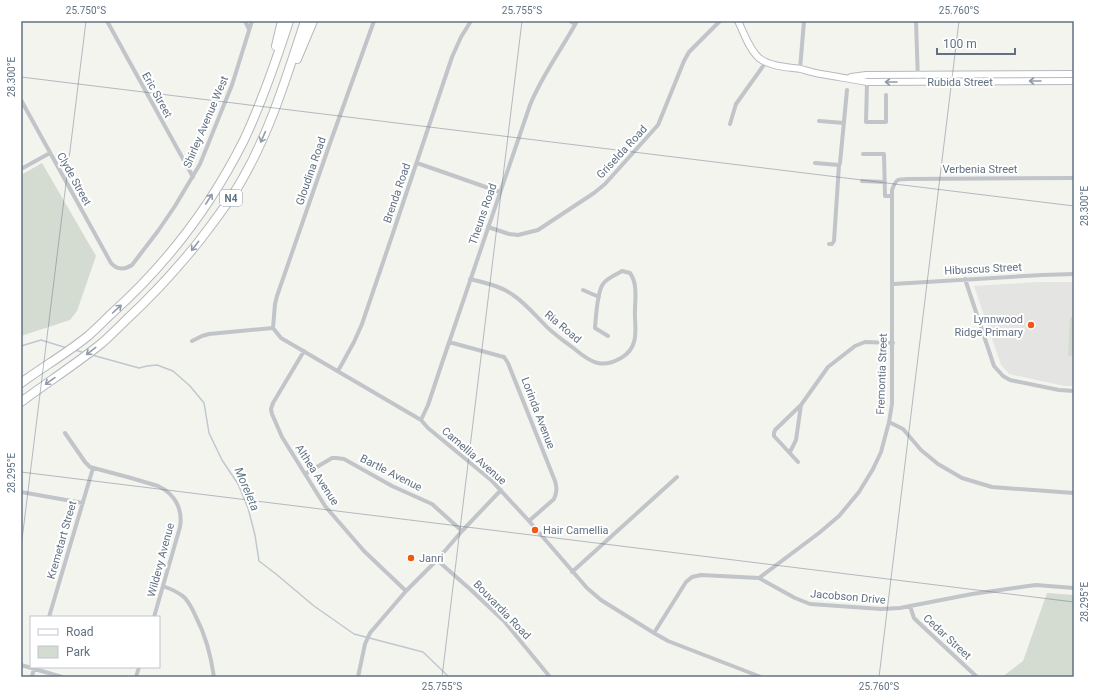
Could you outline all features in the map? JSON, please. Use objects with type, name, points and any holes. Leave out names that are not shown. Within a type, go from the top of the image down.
[{"type":"highway","points":[[270,78],[282,21]]},
{"type":"highway","name":"N4","points":[[21,383],[88,335],[134,294],[177,246],[228,170],[244,139],[270,78],[289,21]]},
{"type":"highway","name":"N4","points":[[21,402],[103,342],[151,296],[180,265],[211,226],[243,179],[258,150],[273,115],[305,21]]},
{"type":"highway","points":[[273,115],[291,76],[313,21]]},
{"type":"street","name":"Eric Street","points":[[107,21],[193,177]]},
{"type":"street","points":[[245,21],[249,29]]},
{"type":"street","name":"Shirley Avenue West","points":[[113,265],[122,269],[132,265],[158,231],[193,177],[200,164],[232,85],[252,21]]},
{"type":"street","name":"Gloudina Road","points":[[273,328],[277,296],[374,21]]},
{"type":"street","name":"Brenda Road","points":[[338,371],[362,324],[452,57],[461,37],[471,21]]},
{"type":"street","points":[[570,21],[576,23]]},
{"type":"street","name":"Griselda Road","points":[[488,227],[509,234],[518,235],[538,230],[605,184],[655,129],[661,119],[689,52],[720,21]]},
{"type":"street","name":"Rubida Street","points":[[738,21],[748,44],[756,55],[766,62],[782,67],[800,69],[820,74],[867,82],[1074,81]]},
{"type":"street","points":[[800,69],[804,21]]},
{"type":"street","points":[[916,21],[918,82]]},
{"type":"street","name":"Theuns Road","points":[[421,420],[425,414],[530,105],[536,91],[576,23]]},
{"type":"street","points":[[730,124],[736,104],[766,62]]},
{"type":"street","name":"Rubida Street","points":[[847,78],[866,75],[917,74],[1074,74]]},
{"type":"street","points":[[867,82],[866,122],[886,122],[886,96]]},
{"type":"street","points":[[829,244],[832,244],[834,241],[839,165],[841,160],[847,90]]},
{"type":"street","name":"Clyde Street","points":[[21,100],[113,265]]},
{"type":"street","points":[[818,121],[844,123]]},
{"type":"street","points":[[21,169],[50,153]]},
{"type":"street","points":[[863,154],[884,154],[885,196],[892,196]]},
{"type":"street","points":[[417,162],[500,192]]},
{"type":"street","points":[[815,163],[839,165]]},
{"type":"street","name":"Verbenia Street","points":[[892,190],[895,182],[899,179],[1074,178]]},
{"type":"street","points":[[862,181],[885,182]]},
{"type":"street","name":"Fremontia Street","points":[[759,578],[839,516],[859,492],[881,452],[892,404],[892,190]]},
{"type":"street","name":"Ria Road","points":[[470,279],[503,289],[513,295],[524,303],[545,326],[587,358],[598,363],[607,364],[616,362],[623,357],[630,351],[634,343],[636,334],[635,291],[631,274],[622,271],[606,281],[602,286],[599,297]]},
{"type":"street","name":"Hibuscus Street","points":[[893,284],[1042,274],[1074,274]]},
{"type":"street","points":[[965,279],[994,366],[1003,376],[1010,380],[1059,390],[1074,391]]},
{"type":"street","points":[[583,290],[599,297],[595,328],[608,336]]},
{"type":"street","points":[[192,341],[209,334],[273,328]]},
{"type":"street","name":"Camellia Avenue","points":[[273,328],[281,338],[421,420],[428,428],[501,490],[572,572],[594,594],[668,641],[761,677]]},
{"type":"street","name":"Lorinda Avenue","points":[[449,342],[504,357],[508,363],[557,489],[554,499],[529,521]]},
{"type":"street","points":[[798,462],[774,436],[775,430],[801,405],[826,369],[855,346],[865,342],[893,342]]},
{"type":"street","name":"Althea Avenue","points":[[304,351],[274,402],[271,409],[272,414],[282,437],[325,506],[359,545],[406,591]]},
{"type":"street","points":[[790,452],[796,440],[801,405]]},
{"type":"street","points":[[889,422],[903,429],[921,450],[938,464],[962,478],[992,487],[1074,493]]},
{"type":"street","points":[[64,433],[87,465],[93,468]]},
{"type":"street","name":"Bartle Avenue","points":[[305,474],[332,458],[344,459],[392,486],[432,504],[462,531]]},
{"type":"street","name":"Kremetart Street","points":[[49,616],[93,468]]},
{"type":"street","name":"Wildevy Avenue","points":[[93,468],[158,486],[167,491],[178,504],[181,514],[180,526],[154,616]]},
{"type":"street","points":[[572,572],[677,477]]},
{"type":"street","points":[[358,677],[362,657],[370,633],[406,591],[437,560],[501,490]]},
{"type":"street","points":[[21,492],[82,503]]},
{"type":"street","name":"Bouvardia Road","points":[[437,560],[504,621],[550,677]]},
{"type":"street","name":"Jacobson Drive","points":[[654,633],[686,582],[692,577],[701,574],[759,578],[795,598],[810,604],[885,609],[1036,585],[1074,588]]},
{"type":"street","points":[[163,586],[179,593],[192,607],[206,638],[214,677]]},
{"type":"street","name":"Cedar Street","points":[[910,606],[914,618],[977,677]]},
{"type":"street","points":[[32,677],[34,668],[62,677]]},
{"type":"shaded area","name":"Lynnwood Ridge Primary","points":[[1039,282],[1074,282],[1074,386],[1064,386],[1009,374],[1001,365],[974,286]]},
{"type":"green space","points":[[42,163],[96,256],[77,311],[70,320],[21,336],[21,175]]},
{"type":"green space","points":[[1070,317],[1074,317],[1074,356],[1068,356]]},
{"type":"green space","points":[[1047,593],[1074,595],[1074,677],[1002,677],[1023,661]]},
{"type":"waterway","name":"Moreleta","points":[[21,346],[41,340],[67,348]]},
{"type":"waterway","name":"Moreleta","points":[[75,350],[85,353]]},
{"type":"waterway","name":"Moreleta","points":[[92,355],[139,368],[157,365],[173,371],[190,386],[204,403],[209,433],[222,460],[238,484],[248,508],[255,535],[259,561],[314,606],[354,634],[423,652],[449,677]]},
{"type":"place","name":"Lynnwood Ridge Primary","points":[[1031,325]]},
{"type":"place","name":"Hair Camellia","points":[[535,530]]},
{"type":"place","name":"Janri","points":[[411,558]]}]
